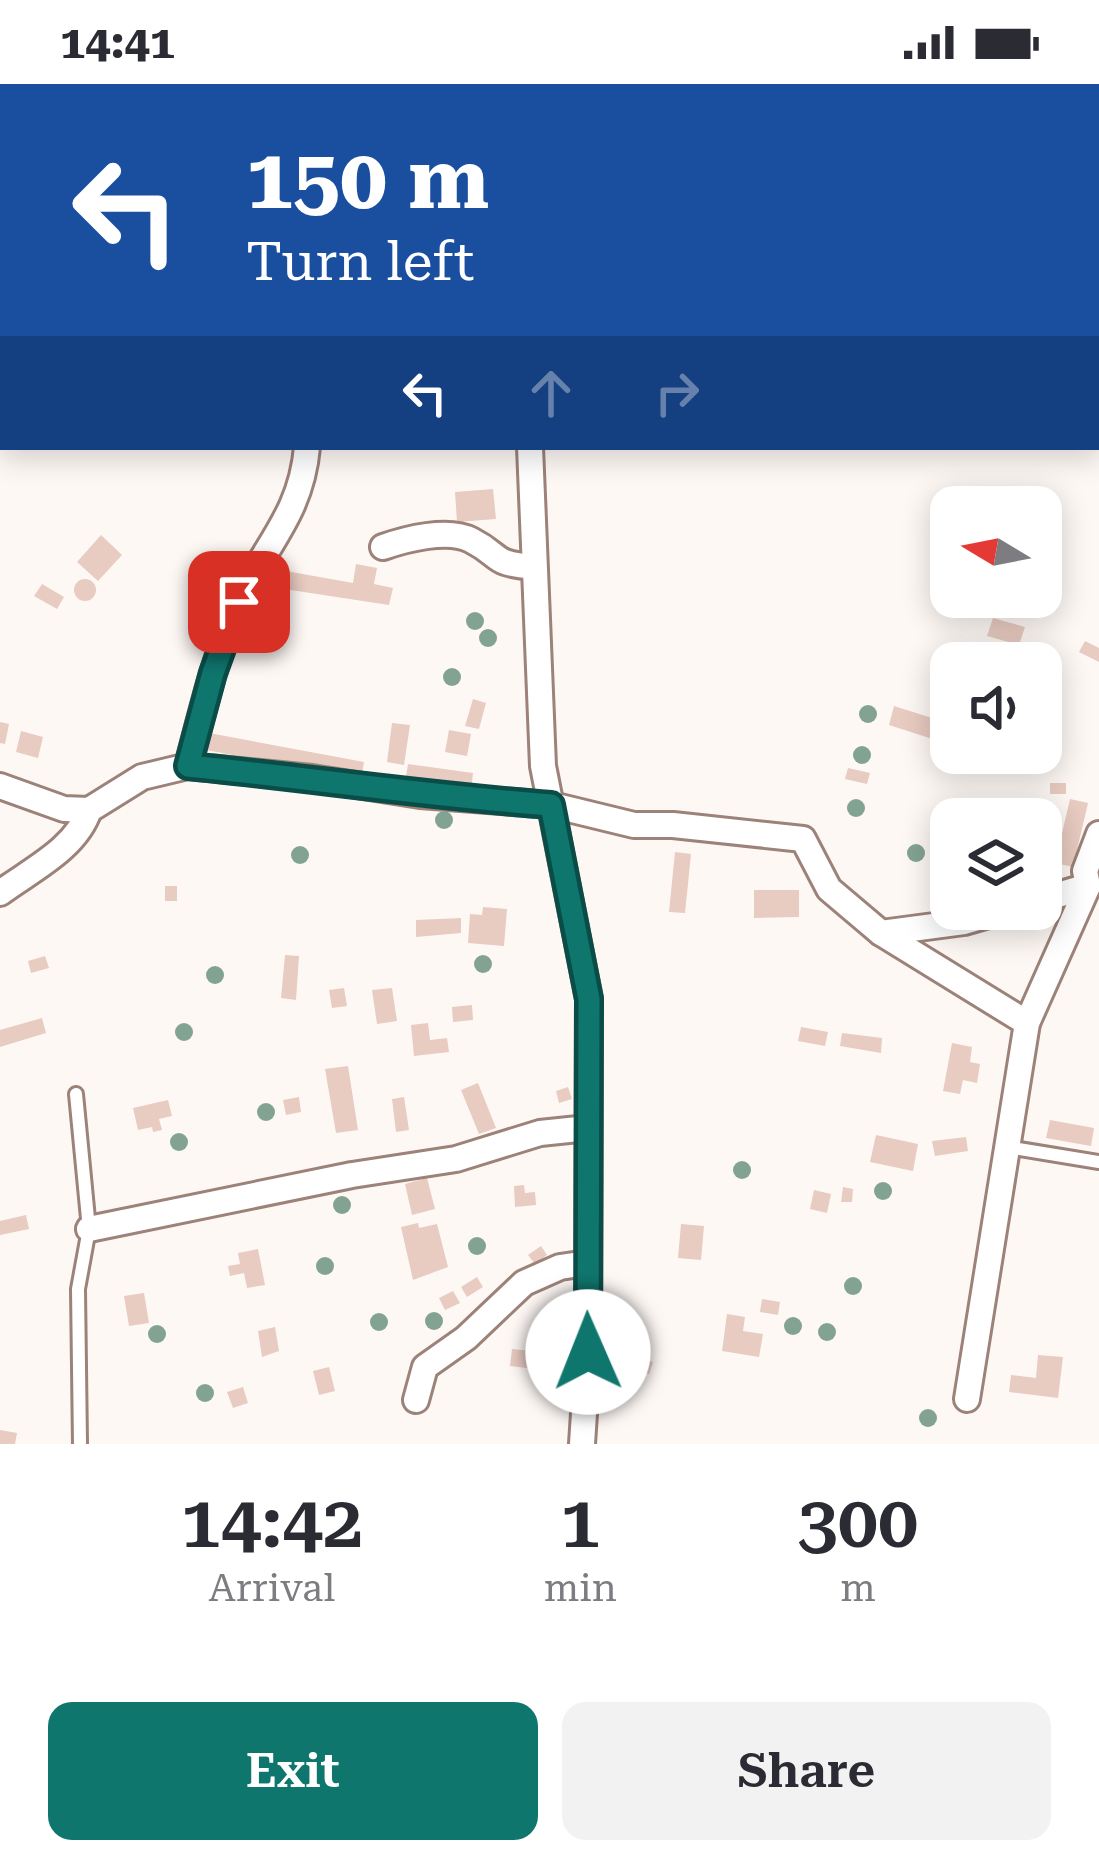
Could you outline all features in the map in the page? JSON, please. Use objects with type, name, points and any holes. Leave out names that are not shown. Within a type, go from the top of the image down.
[{"type":"street","points":[[188,766],[232,620],[281,532],[304,479],[307,450]]},
{"type":"street","points":[[530,450],[543,766],[589,999],[591,1196],[582,1444]]},
{"type":"street","points":[[382,547],[433,537],[469,538],[500,564],[534,567]]},
{"type":"street","points":[[0,786],[64,809],[89,810],[142,777],[188,766],[420,795],[551,805],[634,825],[803,839],[829,889],[880,933],[1027,1023]]},
{"type":"street","points":[[0,893],[53,856],[85,823],[89,810]]},
{"type":"street","points":[[967,1399],[1027,1023],[1088,886],[1085,871],[1099,834]]},
{"type":"street","points":[[1062,894],[1088,886]]},
{"type":"street","points":[[880,933],[930,926]]},
{"type":"street","points":[[89,1229],[352,1175],[456,1159],[540,1133],[588,1128]]},
{"type":"street","points":[[416,1400],[425,1367],[466,1338],[524,1283],[560,1267],[587,1263]]},
{"type":"lane","points":[[76,1094],[89,1229],[78,1289],[80,1444]]},
{"type":"lane","points":[[1006,1146],[1099,1162]]},
{"type":"building","points":[[493,489],[496,519],[457,522],[455,492]]},
{"type":"building","points":[[101,535],[122,555],[98,581],[77,562]]},
{"type":"building","points":[[356,564],[377,568],[374,584],[393,588],[389,605],[271,587],[275,569],[353,583]]},
{"type":"building","points":[[85,579],[96,590],[85,601],[74,590]]},
{"type":"building","points":[[42,584],[64,597],[57,609],[34,596]]},
{"type":"building","points":[[993,618],[1025,627],[1020,642],[987,636]]},
{"type":"building","points":[[1085,641],[1099,648],[1099,662],[1079,652]]},
{"type":"building","points":[[473,699],[486,703],[479,729],[465,726]]},
{"type":"building","points":[[894,706],[930,717],[930,738],[889,725]]},
{"type":"building","points":[[0,722],[9,724],[5,744],[0,743]]},
{"type":"building","points":[[392,723],[410,725],[404,765],[387,762]]},
{"type":"building","points":[[449,730],[471,734],[467,756],[445,752]]},
{"type":"building","points":[[21,731],[43,737],[38,758],[16,752]]},
{"type":"building","points":[[209,733],[364,762],[361,779],[206,750]]},
{"type":"building","points":[[408,764],[473,773],[471,791],[405,783]]},
{"type":"building","points":[[848,768],[870,773],[867,784],[845,779]]},
{"type":"building","points":[[1050,783],[1066,783],[1066,794],[1050,794]]},
{"type":"building","points":[[1070,799],[1088,803],[1073,867],[1062,865],[1062,833]]},
{"type":"building","points":[[675,852],[691,854],[685,913],[669,912]]},
{"type":"building","points":[[165,886],[177,886],[177,901],[165,901]]},
{"type":"building","points":[[754,890],[799,890],[799,917],[754,918]]},
{"type":"building","points":[[483,907],[507,909],[504,946],[468,943],[470,914],[482,915]]},
{"type":"building","points":[[461,918],[461,933],[416,937],[416,920]]},
{"type":"building","points":[[285,955],[299,956],[296,1000],[281,998]]},
{"type":"building","points":[[45,956],[49,968],[31,973],[28,961]]},
{"type":"building","points":[[344,988],[347,1006],[332,1008],[329,990]]},
{"type":"building","points":[[392,988],[397,1021],[377,1024],[372,990]]},
{"type":"building","points":[[472,1005],[473,1020],[453,1022],[452,1007]]},
{"type":"building","points":[[42,1018],[46,1033],[0,1047],[0,1030]]},
{"type":"building","points":[[428,1023],[430,1040],[447,1038],[449,1052],[414,1056],[411,1025]]},
{"type":"building","points":[[801,1027],[828,1032],[825,1046],[798,1041]]},
{"type":"building","points":[[842,1033],[882,1038],[881,1053],[840,1046]]},
{"type":"building","points":[[952,1043],[972,1047],[970,1062],[980,1064],[977,1083],[963,1080],[960,1094],[943,1091]]},
{"type":"building","points":[[348,1066],[358,1130],[336,1133],[325,1069]]},
{"type":"building","points":[[478,1083],[496,1128],[479,1134],[461,1090]]},
{"type":"building","points":[[568,1087],[572,1099],[559,1103],[556,1091]]},
{"type":"building","points":[[299,1097],[301,1112],[286,1115],[283,1100]]},
{"type":"building","points":[[404,1097],[409,1130],[396,1132],[392,1099]]},
{"type":"building","points":[[168,1100],[172,1116],[159,1119],[162,1130],[138,1130],[133,1108]]},
{"type":"building","points":[[1050,1120],[1094,1128],[1091,1146],[1046,1138]]},
{"type":"building","points":[[876,1135],[918,1144],[913,1171],[870,1162]]},
{"type":"building","points":[[966,1137],[968,1151],[935,1156],[932,1141]]},
{"type":"building","points":[[427,1178],[435,1209],[412,1215],[405,1184]]},
{"type":"building","points":[[524,1185],[525,1193],[535,1192],[536,1205],[515,1207],[514,1186]]},
{"type":"building","points":[[843,1187],[853,1189],[852,1202],[841,1202]]},
{"type":"building","points":[[814,1190],[831,1194],[827,1213],[810,1209]]},
{"type":"building","points":[[26,1215],[29,1229],[0,1235],[0,1221]]},
{"type":"building","points":[[418,1223],[419,1228],[437,1224],[448,1267],[413,1280],[401,1227]]},
{"type":"building","points":[[681,1224],[704,1226],[701,1260],[678,1258]]},
{"type":"building","points":[[541,1246],[547,1255],[535,1264],[528,1255]]},
{"type":"building","points":[[258,1249],[265,1285],[247,1288],[244,1273],[230,1276],[228,1266],[240,1264],[238,1253]]},
{"type":"building","points":[[477,1277],[483,1287],[467,1297],[461,1287]]},
{"type":"building","points":[[453,1291],[460,1303],[445,1310],[439,1298]]},
{"type":"building","points":[[144,1293],[149,1323],[129,1326],[124,1296]]},
{"type":"building","points":[[762,1299],[780,1302],[778,1315],[760,1312]]},
{"type":"building","points":[[727,1314],[745,1317],[743,1331],[763,1334],[759,1357],[722,1351]]},
{"type":"building","points":[[275,1327],[279,1351],[262,1357],[258,1331]]},
{"type":"building","points":[[512,1349],[553,1353],[551,1371],[510,1366]]},
{"type":"building","points":[[1038,1355],[1063,1357],[1058,1398],[1009,1392],[1011,1375],[1036,1378]]},
{"type":"building","points":[[630,1356],[653,1362],[649,1374],[627,1368]]},
{"type":"building","points":[[329,1367],[335,1391],[319,1395],[313,1371]]},
{"type":"building","points":[[243,1387],[248,1403],[233,1408],[227,1392]]},
{"type":"building","points":[[0,1430],[17,1433],[15,1444],[0,1444]]},
{"type":"route","points":[[239,602],[213,673],[188,766],[420,795],[551,805],[589,999],[588,1352]]}]
